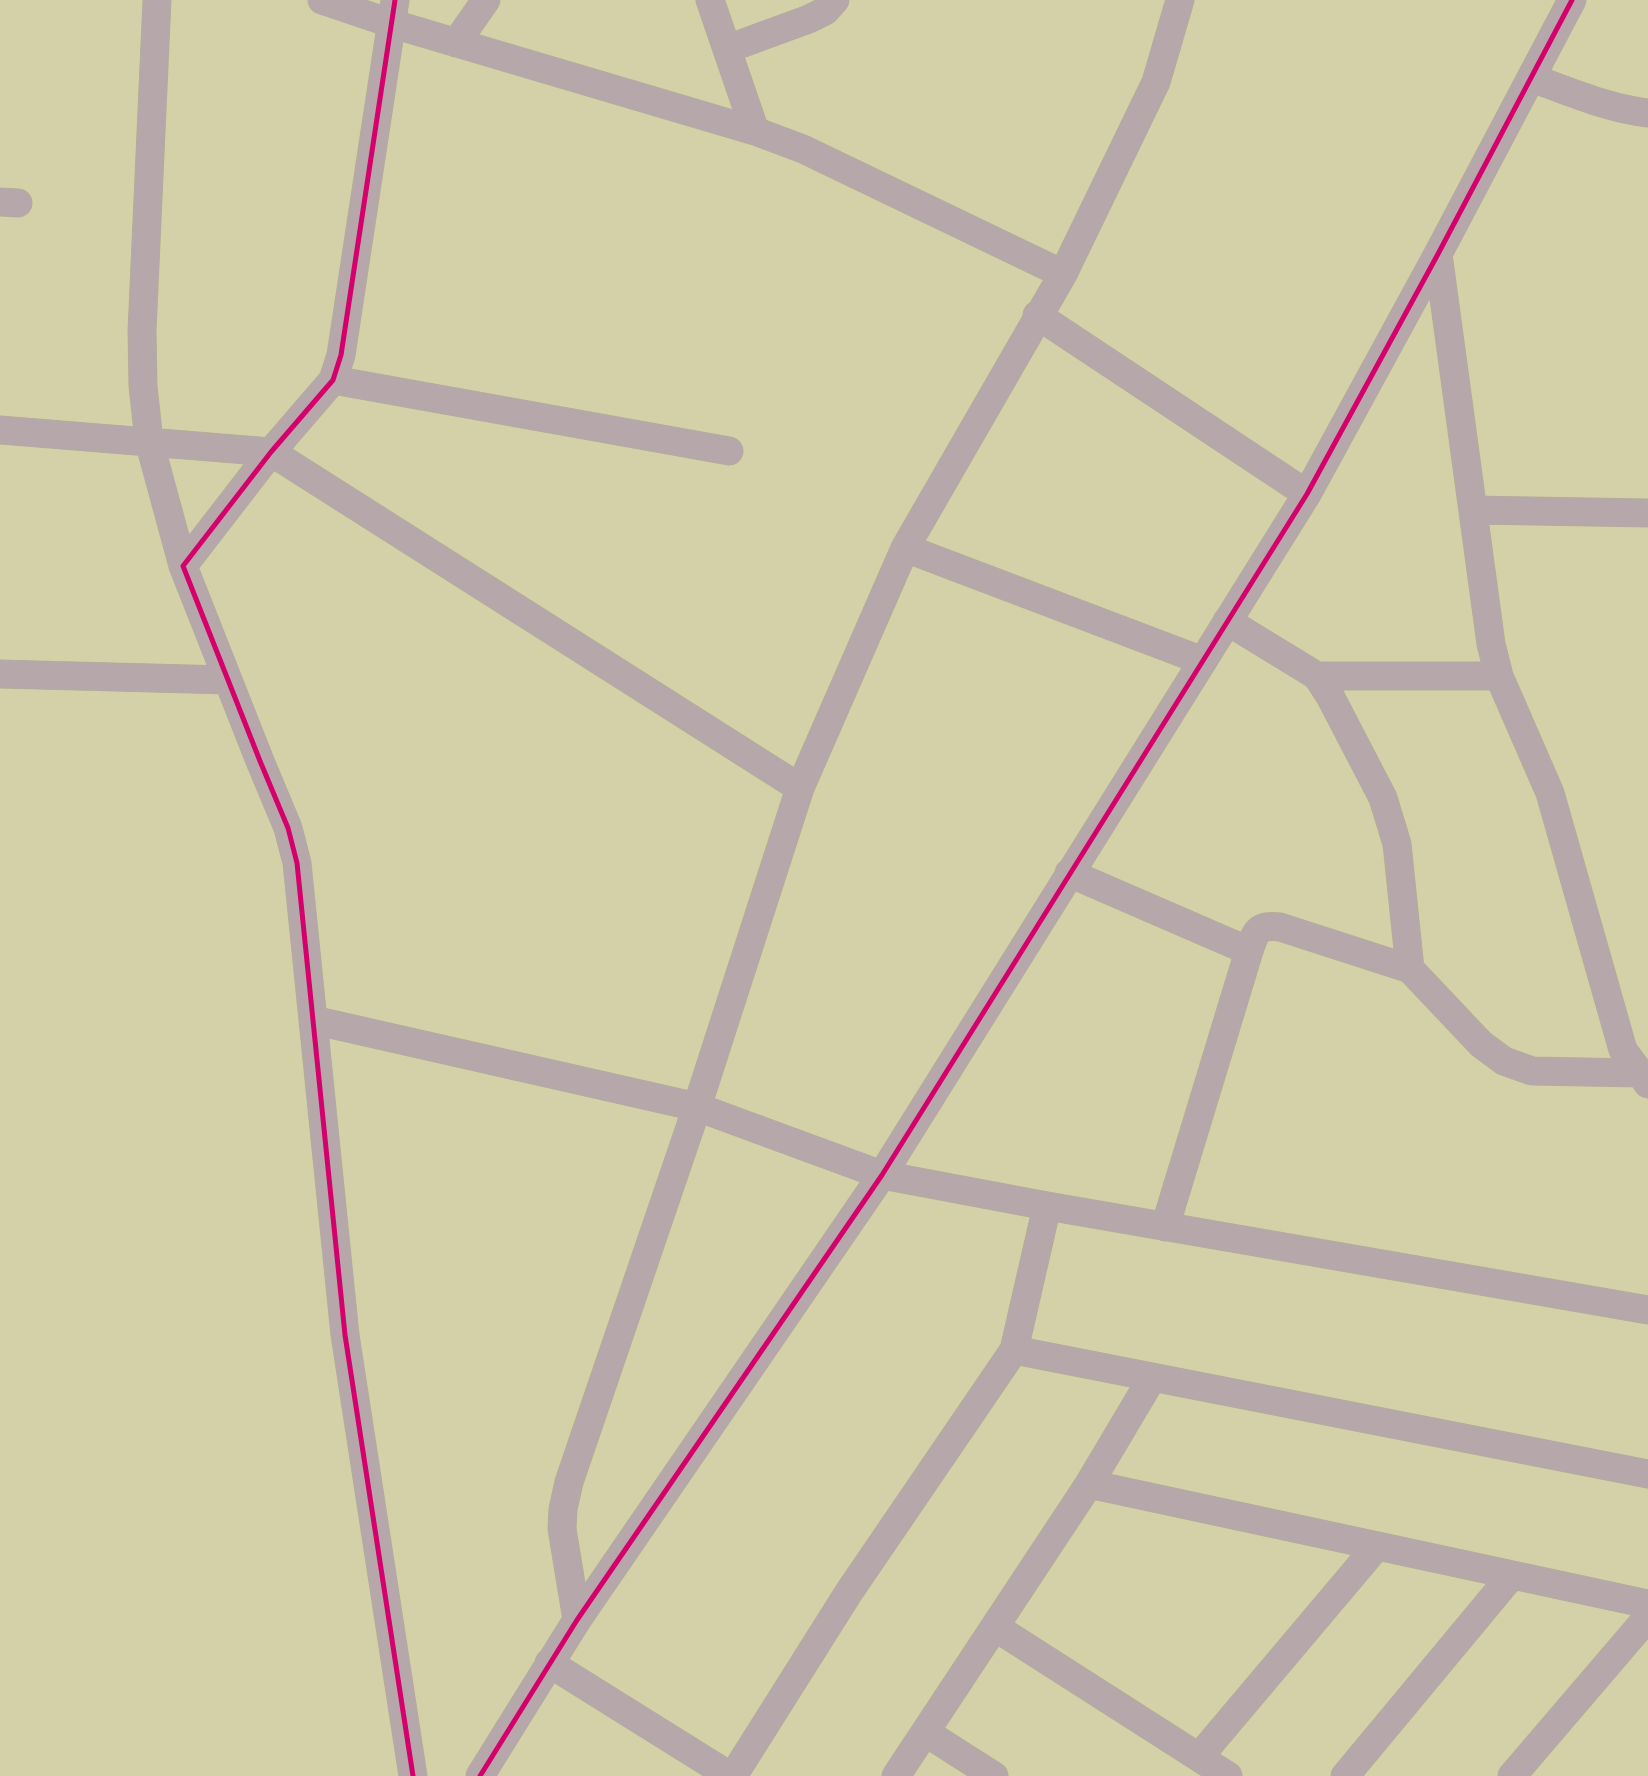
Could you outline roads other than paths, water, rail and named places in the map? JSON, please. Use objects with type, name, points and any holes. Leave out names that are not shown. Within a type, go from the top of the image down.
[{"type":"street","points":[[157,0],[142,331],[149,441],[183,566],[288,828],[297,863],[345,1335],[413,1776]]},
{"type":"street","points":[[322,0],[394,12],[456,43],[755,131],[803,149],[1063,274]]},
{"type":"street","points":[[456,43],[486,0]]},
{"type":"street","points":[[710,0],[755,131]]},
{"type":"street","points":[[727,49],[809,19],[825,11],[835,0]]},
{"type":"street","points":[[577,1620],[562,1529],[567,1491],[697,1107],[800,788],[905,548],[1037,315],[1063,274],[1156,82],[1180,0]]},
{"type":"street","points":[[480,1776],[577,1620],[882,1175],[1307,494],[1438,254],[1572,0]]},
{"type":"street","points":[[183,566],[271,452],[333,380],[341,355],[394,12]]},
{"type":"street","points":[[1532,78],[1596,102],[1625,110],[1648,112]]},
{"type":"street","points":[[1438,254],[1491,644],[1499,676],[1550,793],[1623,1050],[1644,1078]]},
{"type":"street","points":[[1037,315],[1307,494]]},
{"type":"street","points":[[333,380],[730,451]]},
{"type":"street","points":[[0,430],[271,452],[800,788]]},
{"type":"street","points":[[1473,510],[1648,514]]},
{"type":"street","points":[[905,548],[1202,661]]},
{"type":"street","points":[[1227,622],[1317,676],[1330,696],[1382,798],[1397,844],[1410,969]]},
{"type":"street","points":[[0,674],[228,680]]},
{"type":"street","points":[[1317,676],[1499,676]]},
{"type":"street","points":[[1069,873],[1249,951]]},
{"type":"street","points":[[1165,1227],[1255,932],[1266,926],[1280,927],[1410,969],[1481,1044],[1504,1061],[1532,1071],[1644,1078]]},
{"type":"street","points":[[313,1020],[697,1107],[882,1175],[1165,1227],[1648,1310]]},
{"type":"street","points":[[549,1663],[731,1776],[849,1592],[1014,1350],[1047,1206]]},
{"type":"street","points":[[1014,1350],[1648,1474]]},
{"type":"street","points":[[896,1776],[1090,1484],[1152,1378]]},
{"type":"street","points":[[1090,1484],[1648,1604]]},
{"type":"street","points":[[1199,1757],[1377,1546]]},
{"type":"street","points":[[1345,1776],[1512,1575]]},
{"type":"street","points":[[1512,1776],[1648,1618]]},
{"type":"street","points":[[995,1627],[1228,1776]]},
{"type":"street","points":[[925,1732],[994,1776]]}]
